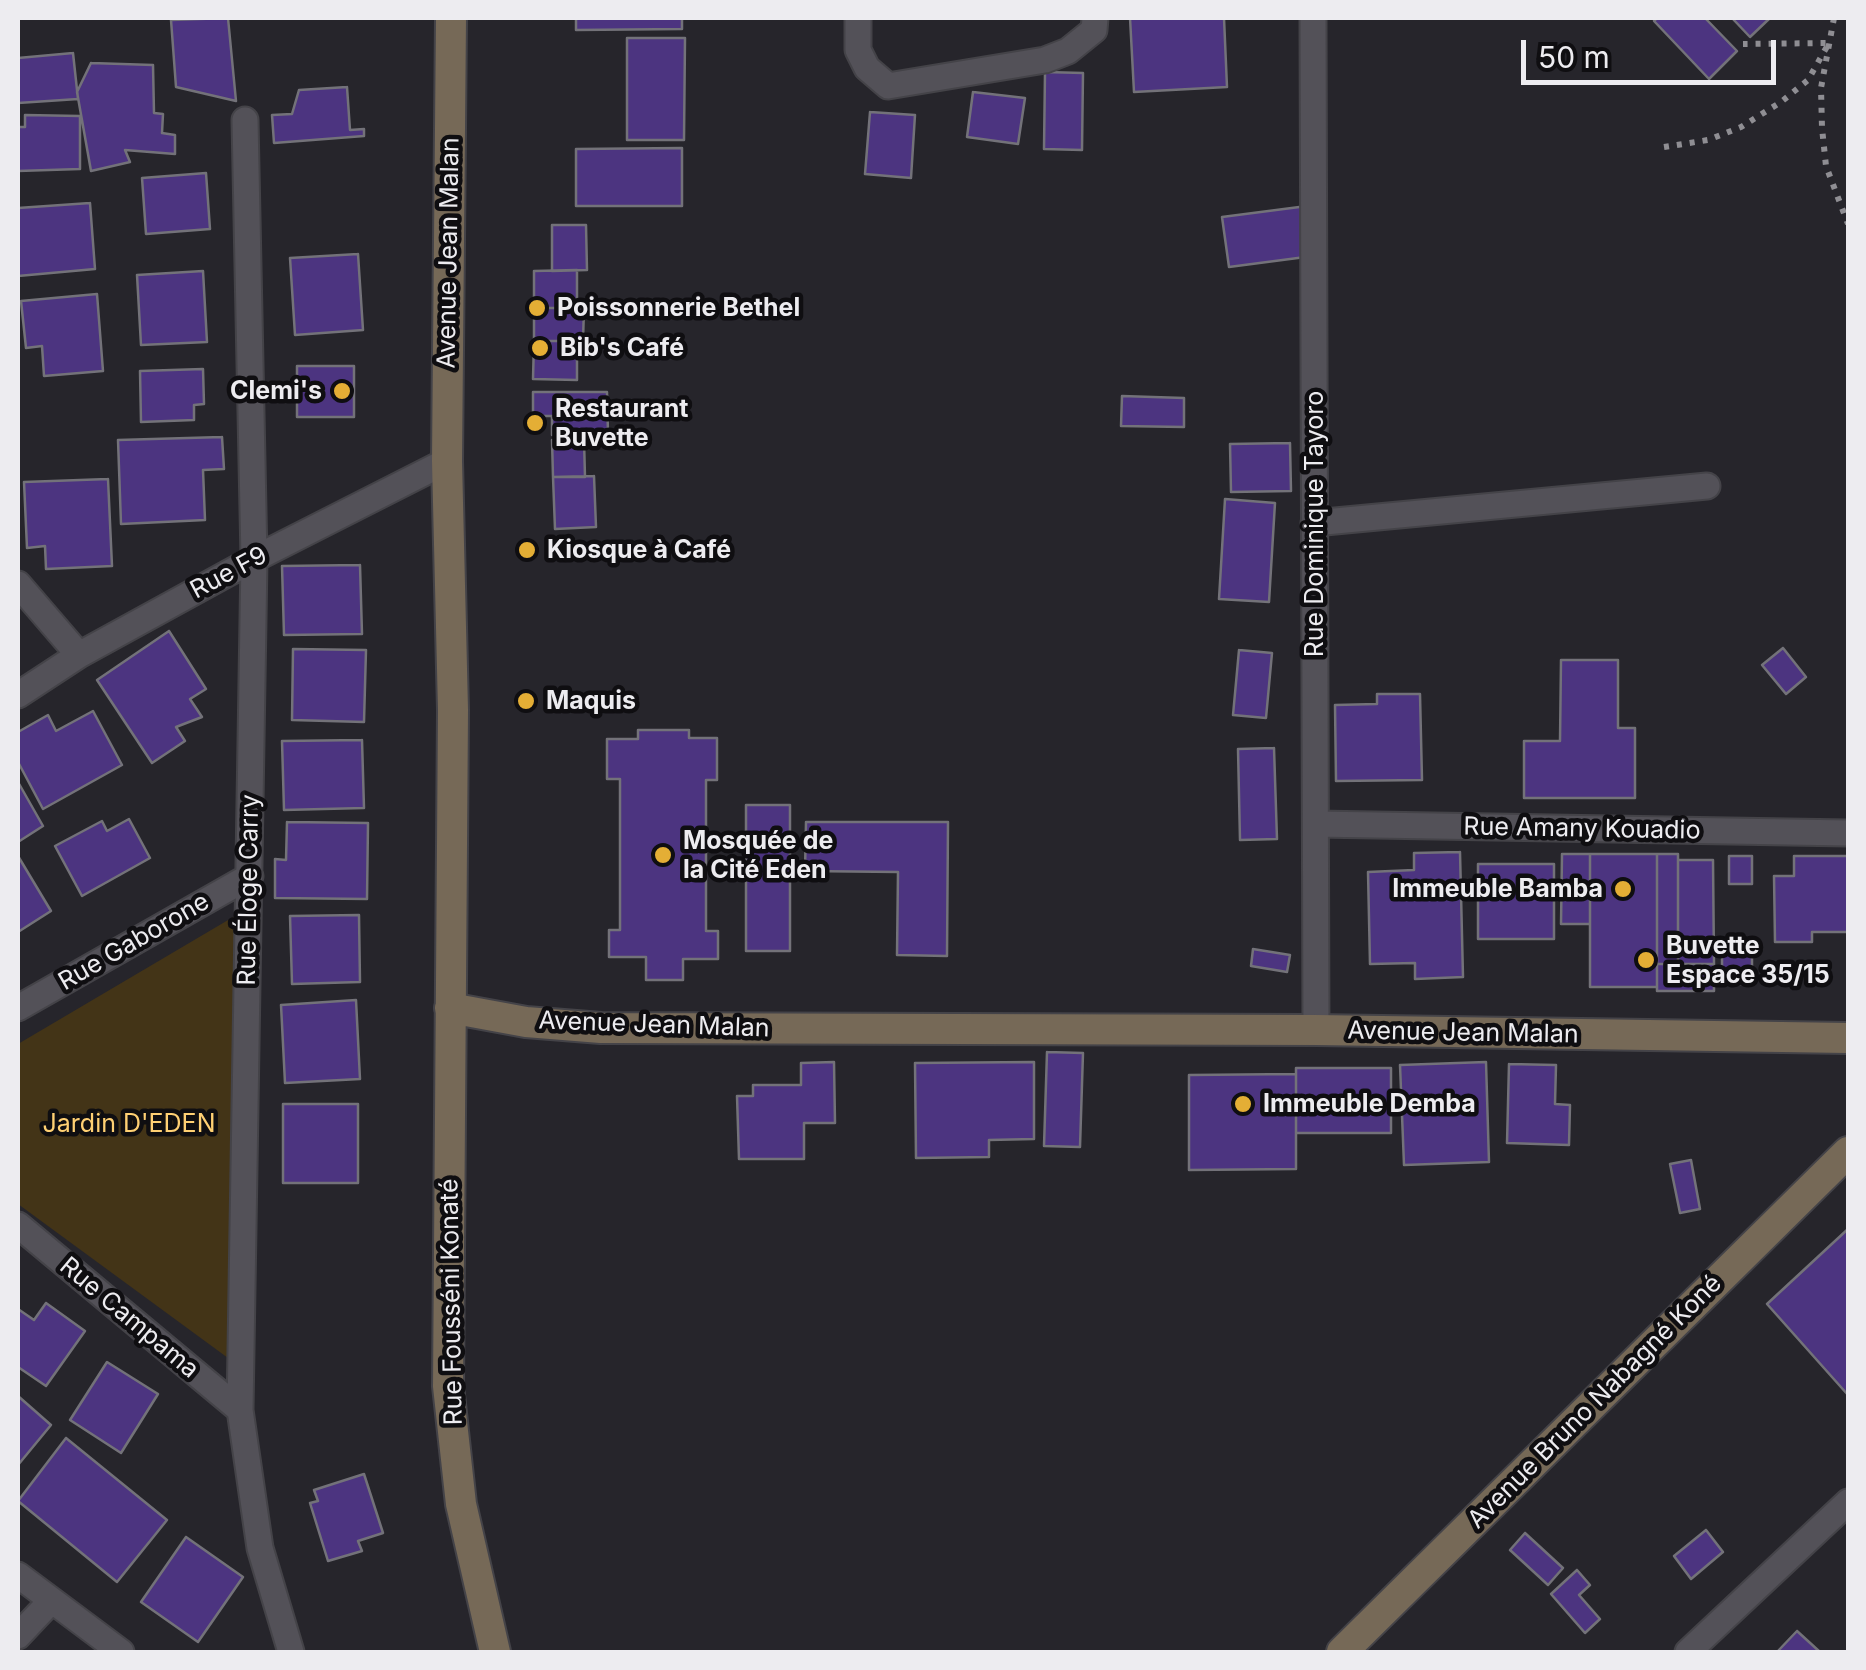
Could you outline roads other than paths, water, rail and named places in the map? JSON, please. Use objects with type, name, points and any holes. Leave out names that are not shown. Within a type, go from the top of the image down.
[{"type":"main road","name":"Avenue Jean Malan","points":[[451,18],[447,461],[453,710],[450,1008],[526,1022],[601,1028],[1316,1030],[1848,1038]]},
{"type":"main road","name":"Rue Fousséni Konaté","points":[[450,1008],[448,1386],[460,1504],[495,1652]]},
{"type":"main road","name":"Avenue Bruno Nabagné Koné","points":[[1342,1652],[1847,1156]]},
{"type":"street","points":[[858,18],[858,50],[868,68],[888,86],[1046,60],[1068,51],[1094,30],[1095,18]]},
{"type":"street","name":"Rue Dominique Tayoro","points":[[1313,18],[1316,1030]]},
{"type":"street","name":"Rue Éloge Carry","points":[[245,120],[254,559],[240,1410],[260,1548],[292,1652]]},
{"type":"street","name":"Rue F9","points":[[18,695],[79,654],[447,461]]},
{"type":"street","points":[[1314,523],[1707,486]]},
{"type":"street","points":[[18,584],[79,654]]},
{"type":"street","name":"Rue Amany Kouadio","points":[[1316,824],[1848,834]]},
{"type":"street","name":"Rue Gaborone","points":[[18,1008],[250,876]]},
{"type":"street","name":"Rue Campama","points":[[18,1226],[240,1410]]},
{"type":"street","points":[[1688,1652],[1848,1502]]},
{"type":"street","points":[[18,1575],[121,1652]]},
{"type":"street","points":[[18,1636],[51,1601]]},
{"type":"place","name":"Poissonnerie Bethel","points":[[537,308]]},
{"type":"place","name":"Bib's Café","points":[[540,348]]},
{"type":"place","name":"Clemi's","points":[[342,391]]},
{"type":"place","name":"Restaurant Buvette","points":[[535,423]]},
{"type":"place","name":"Kiosque à Café","points":[[527,550]]},
{"type":"place","name":"Maquis","points":[[526,701]]},
{"type":"place","name":"Mosquée de la Cité Eden","points":[[663,855]]},
{"type":"place","name":"Immeuble Bamba","points":[[1623,889]]},
{"type":"place","name":"Buvette Espace 35/15","points":[[1646,960]]},
{"type":"place","name":"Immeuble Demba","points":[[1243,1104]]},
{"type":"park label","name":"Jardin D'EDEN","points":[[129,1124]]}]
